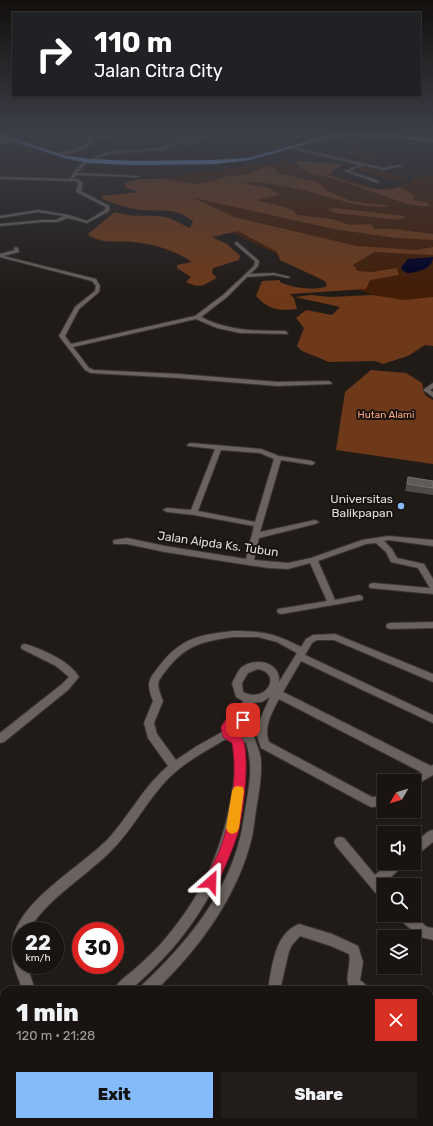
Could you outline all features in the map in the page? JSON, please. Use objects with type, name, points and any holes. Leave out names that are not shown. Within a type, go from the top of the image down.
[{"type":"street","points":[[0,217],[38,211],[87,222],[107,211],[108,207],[80,192],[78,190],[80,186]]},
{"type":"street","points":[[0,225],[57,221],[70,217]]},
{"type":"street","points":[[68,346],[197,317],[225,296],[256,266],[258,261],[237,243]]},
{"type":"street","points":[[0,255],[17,251],[16,248]]},
{"type":"street","points":[[0,255],[24,264],[70,271],[94,280],[98,286],[97,292],[77,308],[64,329],[62,336],[68,346],[87,369],[99,373],[179,376],[286,385],[329,383]]},
{"type":"street","points":[[246,276],[274,274],[288,277]]},
{"type":"street","points":[[197,317],[209,324],[236,332],[285,333]]},
{"type":"street","points":[[433,385],[426,390],[433,395]]},
{"type":"street","points":[[190,445],[261,451],[278,458],[312,463]]},
{"type":"street","points":[[194,513],[219,447]]},
{"type":"street","points":[[250,561],[255,536],[278,458]]},
{"type":"street","points":[[166,510],[194,513],[259,525]]},
{"type":"street","points":[[255,536],[315,522]]},
{"type":"street","name":"Jalan Aipda Ks. Tubun","points":[[117,542],[127,541],[165,549],[288,566],[378,540],[398,538],[433,543]]},
{"type":"street","points":[[378,540],[394,560],[422,566],[433,586]]},
{"type":"street","points":[[313,560],[332,603]]},
{"type":"street","points":[[373,586],[433,591]]},
{"type":"street","points":[[281,610],[359,598]]},
{"type":"street","points":[[390,626],[433,626]]},
{"type":"street","points":[[175,767],[152,736],[150,723],[158,701],[153,688],[154,679],[173,655],[189,644],[204,638],[233,634],[258,634],[278,639],[302,654],[433,719]]},
{"type":"street","points":[[377,802],[371,802],[264,745],[260,738],[262,727],[276,693],[309,641],[316,637],[335,637],[433,678]]},
{"type":"street","points":[[0,739],[65,687],[74,677],[70,670],[62,665],[25,647]]},
{"type":"street","points":[[276,693],[431,771]]},
{"type":"street","points":[[242,720],[248,699]]},
{"type":"street","points":[[152,986],[167,973],[190,947],[223,895],[236,867],[245,839],[253,793],[256,762],[249,735],[251,732],[250,725],[242,720],[235,719],[226,727],[227,734]]},
{"type":"street","points":[[28,986],[18,956],[18,944],[21,929],[31,915],[106,847],[160,780],[193,752],[227,734]]},
{"type":"street","points":[[227,734],[238,740]]},
{"type":"street","points":[[238,740],[249,735]]},
{"type":"street","points":[[125,986],[148,967],[184,927],[211,882],[225,853],[232,831],[239,782],[240,755],[238,740]]},
{"type":"street","points":[[421,777],[431,771]]},
{"type":"street","points":[[421,844],[433,835]]},
{"type":"street","points":[[340,842],[377,885]]},
{"type":"street","points":[[375,883],[390,870]]},
{"type":"street","points":[[411,922],[424,933],[433,934]]},
{"type":"street","points":[[275,986],[286,943],[293,934],[299,930],[305,930],[354,950],[357,962],[353,982],[357,986]]},
{"type":"shaded area","points":[[133,186],[367,186],[381,190],[399,186],[433,186],[433,317],[327,278]]},
{"type":"green space","points":[[126,186],[257,186],[269,188],[280,195],[256,200],[291,209],[297,215],[332,219],[350,225],[371,224],[374,229],[393,229],[433,234],[433,240],[396,238],[334,229],[194,198],[234,217],[357,246],[416,250],[433,247],[433,255],[374,252],[353,265],[358,271],[372,272],[397,268],[399,275],[370,280],[366,289],[290,294],[294,298],[297,309],[285,310],[270,307],[256,296],[262,281],[280,280],[280,282],[291,286],[310,289],[327,286],[325,281],[280,260],[277,252],[238,231],[212,237],[227,244],[240,256],[239,260],[213,268],[212,273],[217,278],[199,286],[186,282],[191,277],[177,268],[177,265],[192,262],[178,254],[164,248],[148,244],[98,240],[88,234],[115,212],[128,215],[159,216],[174,220],[190,228],[193,221],[174,211],[141,210],[122,206],[102,199],[102,196],[139,192],[127,188]]},
{"type":"green space","points":[[281,186],[322,186],[326,190],[350,201],[391,206],[375,207],[360,205]]},
{"type":"green space","points":[[355,186],[373,189],[391,189],[400,187],[415,196],[413,200],[425,202],[431,206],[407,204]]},
{"type":"green space","points":[[336,208],[404,216],[404,218],[399,220],[335,213],[328,209]]},
{"type":"green space","points":[[311,295],[330,297],[372,295],[404,300],[433,297],[433,346],[425,345],[408,356],[383,364],[375,361],[329,362],[302,351],[297,346],[304,328],[296,318],[306,310],[332,315],[340,307],[295,297]]},
{"type":"green space","name":"Hutan Alami","points":[[371,370],[406,373],[422,383],[425,395],[433,400],[433,464],[336,450],[345,392]]},
{"type":"water","points":[[433,257],[430,265],[423,270],[407,273],[402,270],[401,267],[408,259]]},
{"type":"building","points":[[408,477],[433,481],[433,488],[407,484]]},
{"type":"slow traffic","points":[[232,828],[238,791]]},
{"type":"place","name":"Universitas Balikpapan","points":[[401,506]]},
{"type":"route","points":[[211,882],[225,853],[232,831],[238,790],[240,755],[238,740],[233,739],[227,734],[226,727],[235,719],[243,720]]}]
